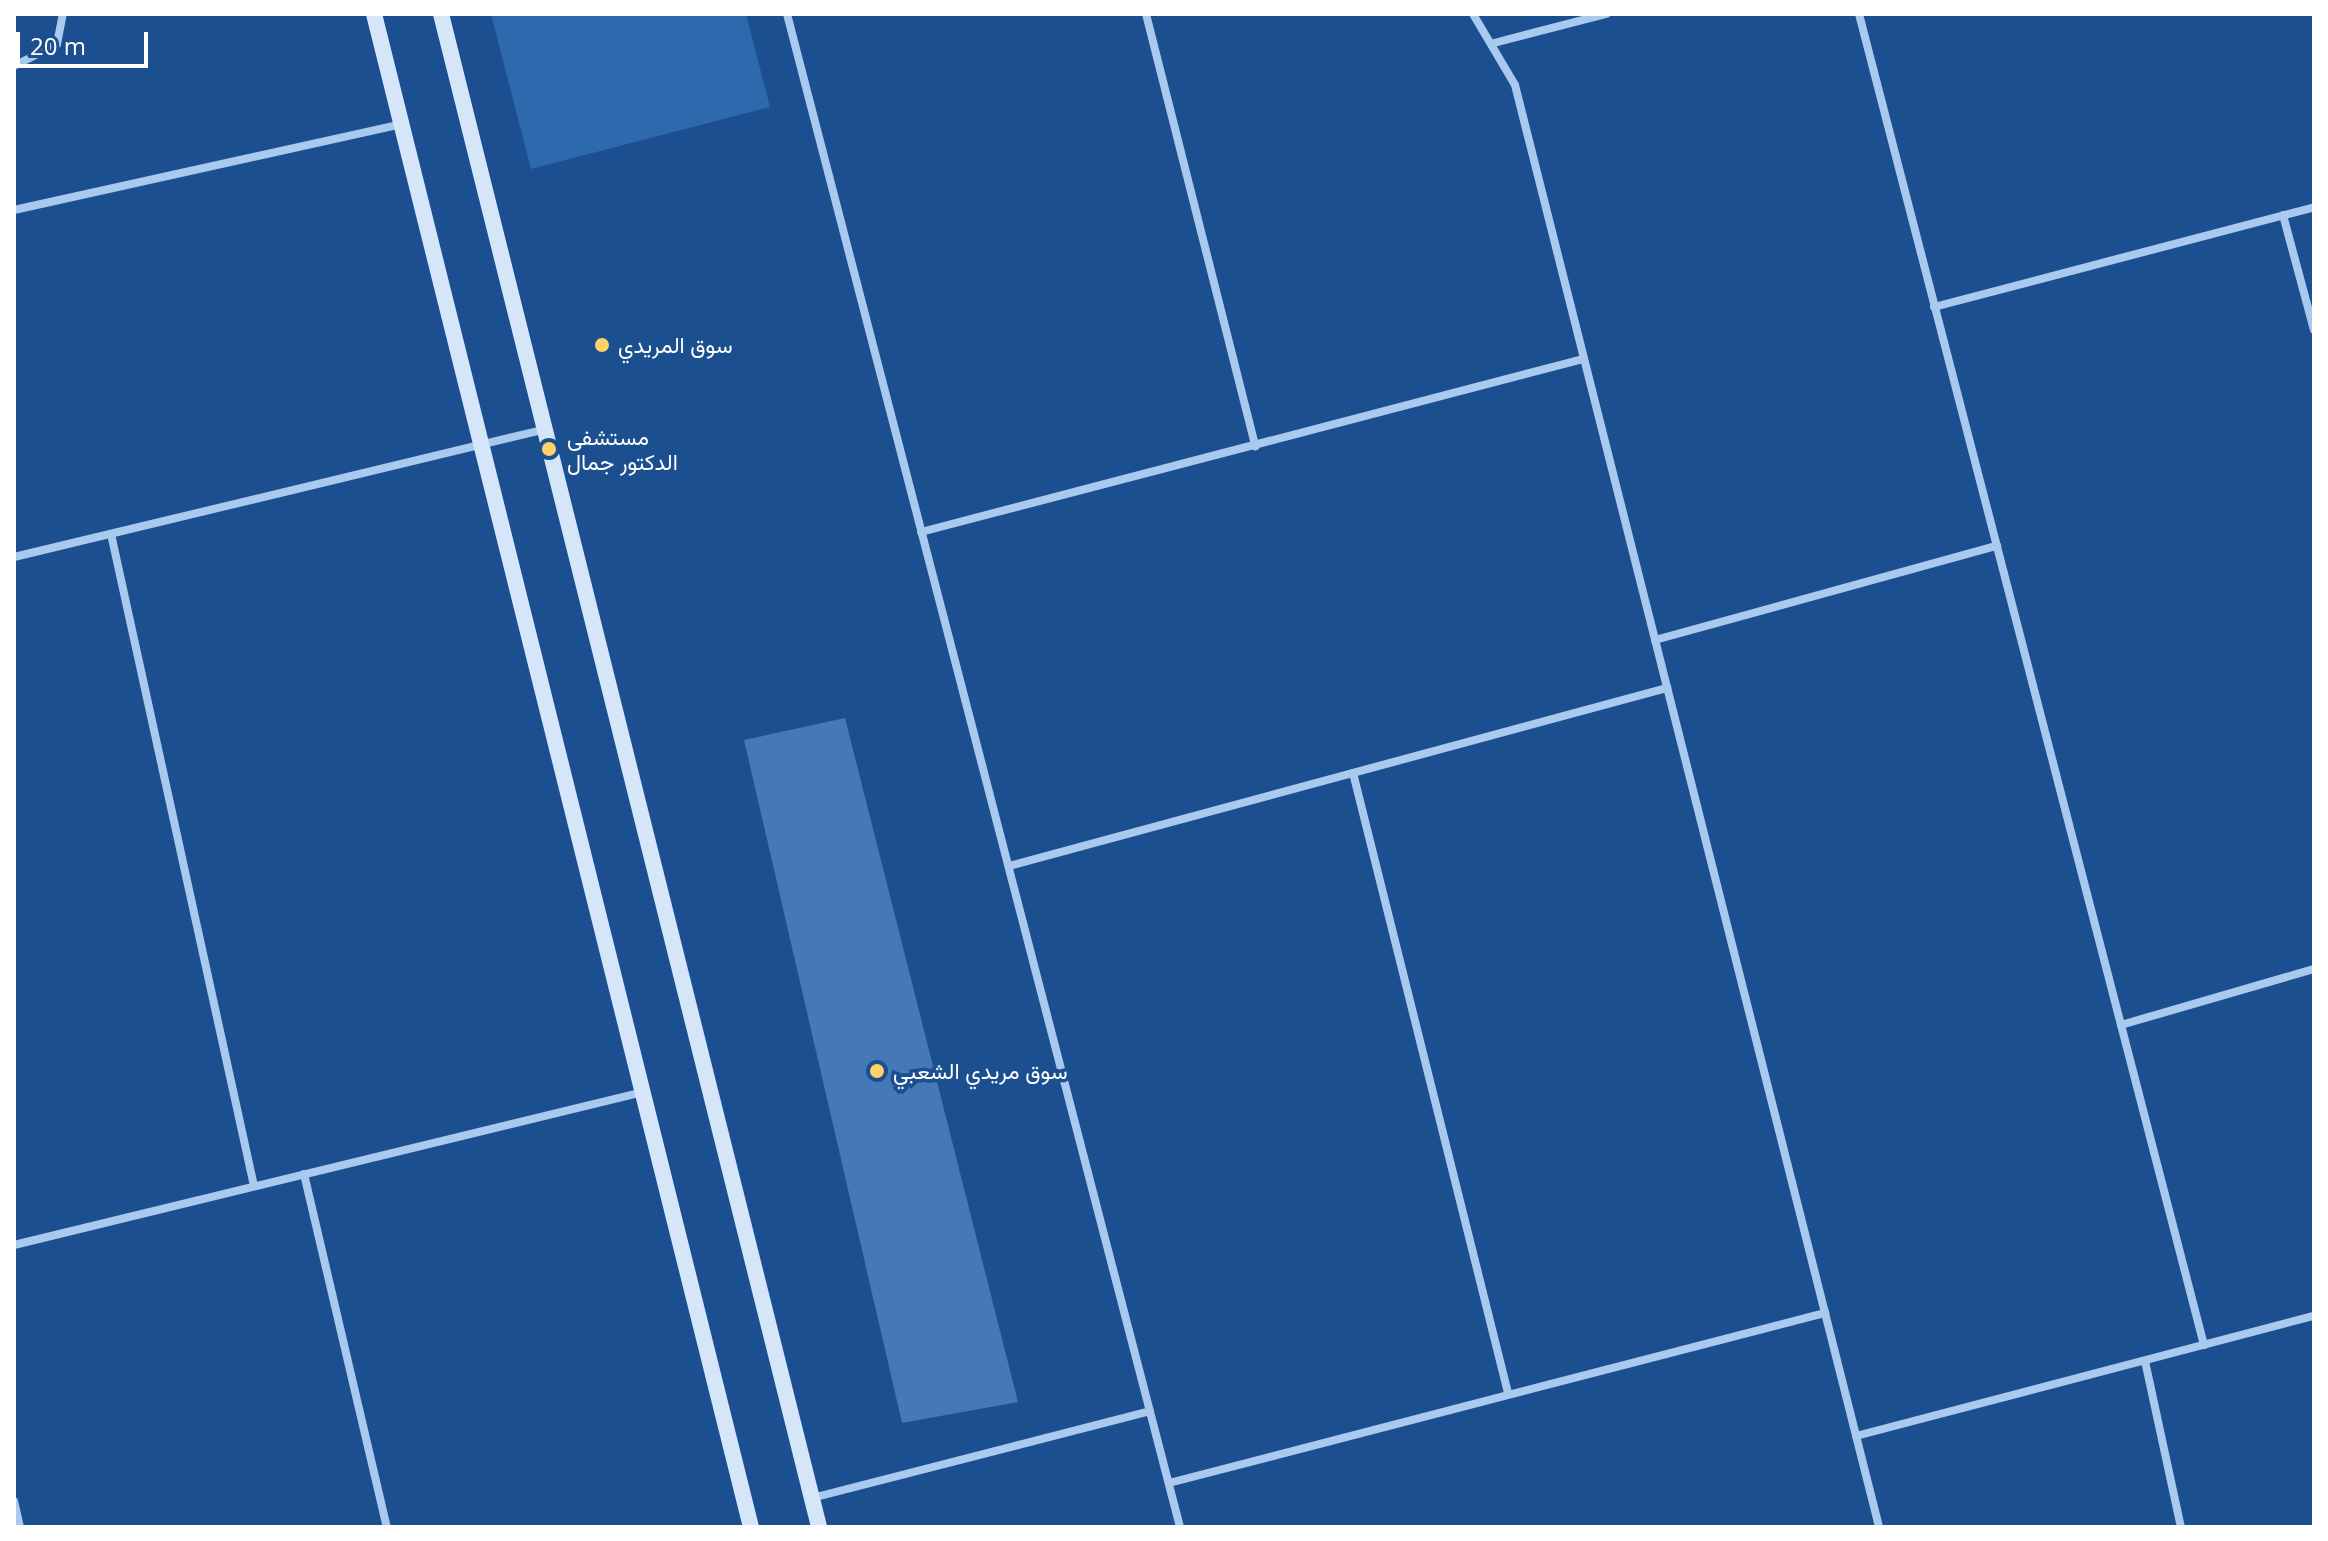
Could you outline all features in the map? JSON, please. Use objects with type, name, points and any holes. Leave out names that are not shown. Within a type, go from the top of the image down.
[{"type":"main road","points":[[374,14],[751,1527]]},
{"type":"main road","points":[[441,14],[542,430],[819,1527]]},
{"type":"street","points":[[14,66],[57,44],[63,14]]},
{"type":"street","points":[[787,14],[1180,1527]]},
{"type":"street","points":[[1146,14],[1255,446]]},
{"type":"street","points":[[1473,14],[1494,43],[1515,85],[1879,1527]]},
{"type":"street","points":[[1494,43],[1606,14]]},
{"type":"street","points":[[1859,14],[2204,1345]]},
{"type":"street","points":[[14,210],[401,124]]},
{"type":"street","points":[[1934,307],[2314,207]]},
{"type":"street","points":[[2283,215],[2314,330]]},
{"type":"street","points":[[921,532],[1583,359]]},
{"type":"street","points":[[14,557],[542,430]]},
{"type":"street","points":[[111,534],[254,1186]]},
{"type":"street","points":[[1655,640],[1997,546]]},
{"type":"street","points":[[1009,866],[1667,688]]},
{"type":"street","points":[[1353,773],[1508,1393]]},
{"type":"street","points":[[2121,1025],[2314,969]]},
{"type":"street","points":[[14,1245],[643,1092]]},
{"type":"street","points":[[304,1174],[387,1527]]},
{"type":"street","points":[[1169,1483],[1825,1313]]},
{"type":"street","points":[[1856,1436],[2314,1316]]},
{"type":"street","points":[[2145,1361],[2181,1527]]},
{"type":"street","points":[[812,1498],[1150,1411]]},
{"type":"street","points":[[14,1501],[20,1527]]},
{"type":"shaded area","points":[[491,14],[746,14],[770,107],[531,169]]},
{"type":"building","name":"سوق مريدي الشعبي","points":[[845,718],[1018,1402],[902,1423],[744,740]]},
{"type":"place","name":"سوق المريدي","points":[[602,345]]},
{"type":"place","name":"مستشفى الدكتور جمال","points":[[549,449]]},
{"type":"place","name":"سوق مريدي الشعبي","points":[[877,1071]]}]
